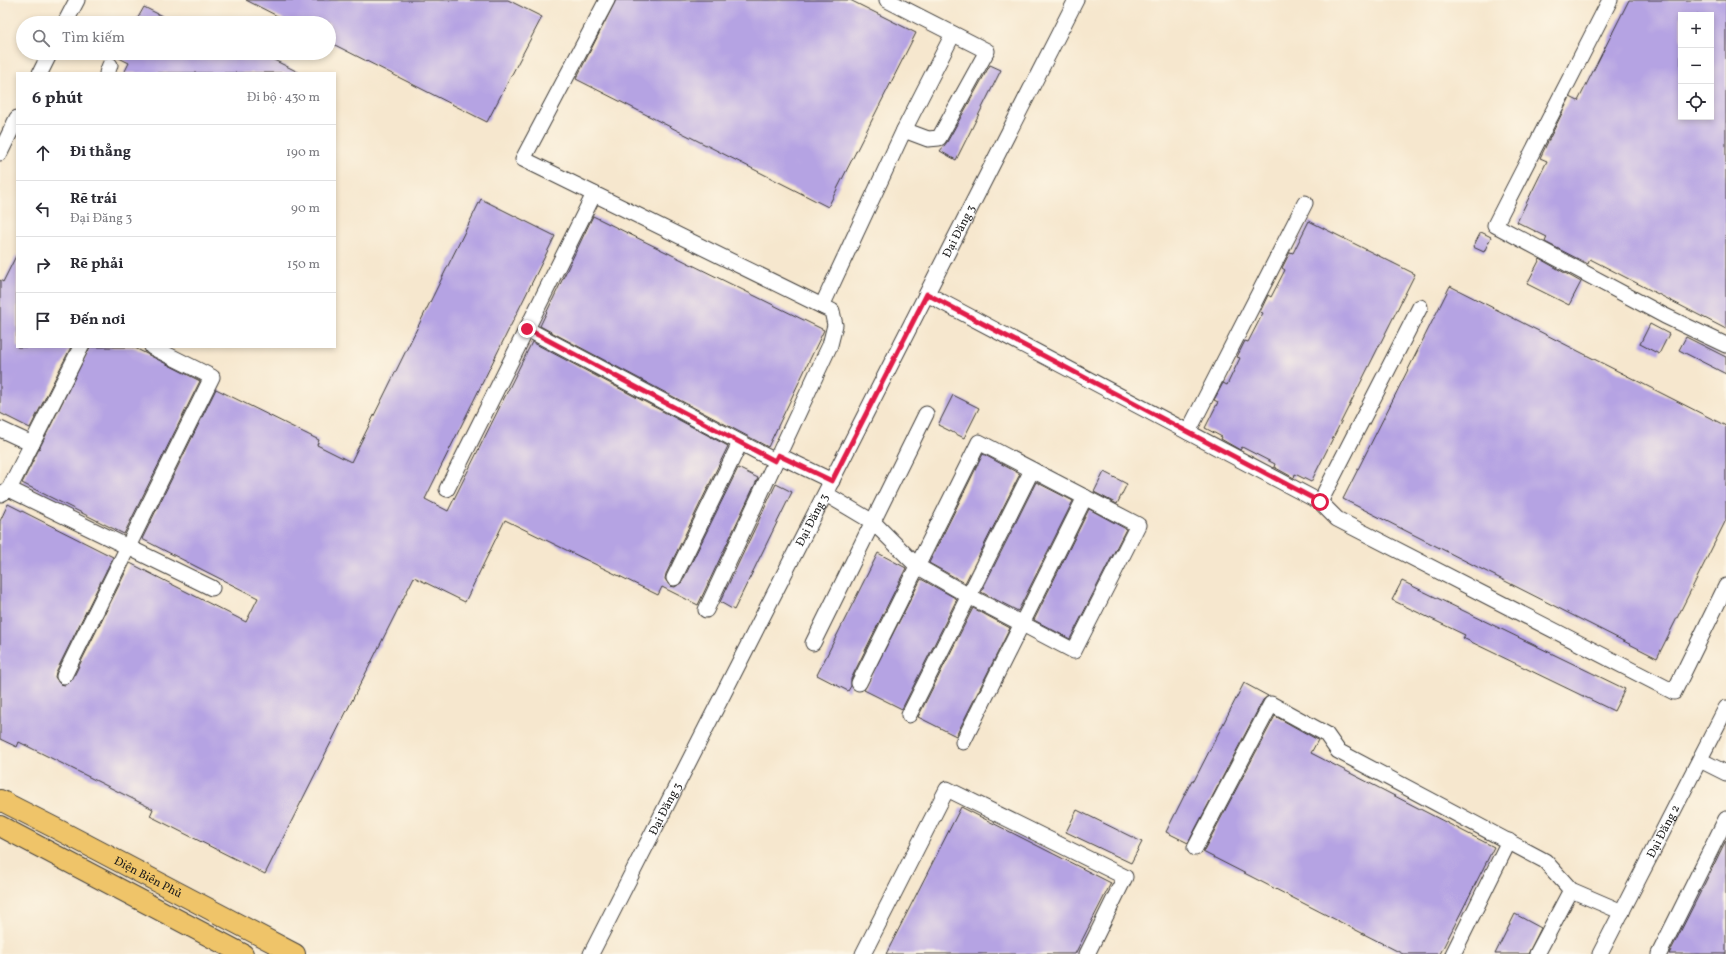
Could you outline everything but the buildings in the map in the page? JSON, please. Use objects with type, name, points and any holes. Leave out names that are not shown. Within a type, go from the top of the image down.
[{"type":"main road","name":"Điện Biên Phủ","points":[[0,800],[295,954]]},
{"type":"main road","name":"Điện Biên Phủ","points":[[0,826],[243,954]]},
{"type":"street","points":[[69,16],[77,0]]},
{"type":"street","points":[[607,0],[523,159],[832,311],[834,325],[830,344],[706,610]]},
{"type":"street","points":[[887,0],[987,51],[939,138],[928,139],[904,130]]},
{"type":"street","name":"Đại Đăng 3","points":[[591,954],[1076,0]]},
{"type":"street","points":[[1610,0],[1495,225],[1665,316],[1726,345]]},
{"type":"street","points":[[822,306],[904,130],[953,34]]},
{"type":"street","points":[[40,72],[46,60]]},
{"type":"street","points":[[0,153],[16,120]]},
{"type":"street","points":[[447,489],[594,194]]},
{"type":"street","points":[[1188,432],[1305,202]]},
{"type":"street","points":[[927,294],[1320,502],[1337,519],[1674,692],[1726,586]]},
{"type":"street","points":[[1320,502],[1420,307]]},
{"type":"street","points":[[527,329],[740,443],[777,458],[829,488],[873,522],[917,566],[969,596],[1074,651],[1138,525],[979,442],[917,566],[859,683]]},
{"type":"street","points":[[80,348],[32,444],[4,492],[128,547],[212,588]]},
{"type":"street","points":[[64,676],[212,377],[154,348]]},
{"type":"street","points":[[812,643],[926,414]]},
{"type":"street","points":[[0,429],[32,444]]},
{"type":"street","points":[[674,578],[740,443]]},
{"type":"street","points":[[909,716],[1032,470]]},
{"type":"street","points":[[963,742],[1085,497]]},
{"type":"street","points":[[1195,848],[1271,704],[1326,734],[1338,751],[1545,861],[1571,890],[1622,912]]},
{"type":"street","name":"Đại Đăng 2","points":[[1600,954],[1726,708]]},
{"type":"street","points":[[1700,760],[1726,773]]},
{"type":"street","points":[[863,954],[947,789],[1125,876],[1086,954]]},
{"type":"street","points":[[1659,954],[1726,819]]},
{"type":"street","points":[[1453,954],[1509,842]]},
{"type":"street","points":[[1537,954],[1571,890]]},
{"type":"route","points":[[527,329],[775,461],[778,455],[832,481],[927,294],[1320,502]]}]
